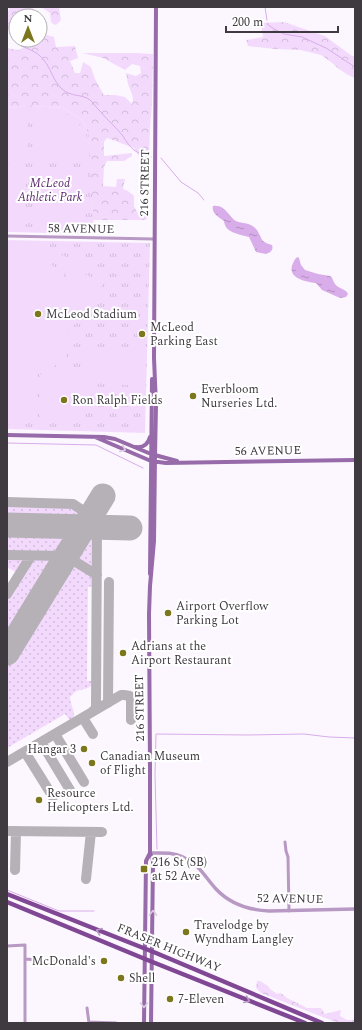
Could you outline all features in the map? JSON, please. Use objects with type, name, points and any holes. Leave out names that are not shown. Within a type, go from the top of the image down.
[{"type":"main road","name":"216 STREET","points":[[151,1023],[153,862],[150,854],[149,562],[156,405],[154,358],[154,239],[156,7]]},
{"type":"main road","name":"216 STREET","points":[[153,455],[151,431],[154,358]]},
{"type":"main road","points":[[132,446],[139,448],[145,446],[149,441],[151,431]]},
{"type":"main road","name":"56 AVENUE","points":[[7,435],[104,437],[115,439],[153,455],[181,462]]},
{"type":"main road","name":"56 AVENUE","points":[[95,437],[153,461],[166,463],[355,460]]},
{"type":"main road","name":"216 STREET","points":[[144,1023],[146,862],[150,854]]},
{"type":"main road","name":"FRASER HIGHWAY","points":[[7,894],[145,949],[322,1023]]},
{"type":"main road","name":"FRASER HIGHWAY","points":[[7,902],[144,959],[305,1023]]},
{"type":"street","name":"58 AVENUE","points":[[7,236],[154,239]]},
{"type":"street","points":[[285,842],[288,857],[289,911]]},
{"type":"street","name":"52 AVENUE","points":[[150,854],[172,853],[183,857],[197,865],[217,890],[224,896],[239,905],[258,911],[355,909]]},
{"type":"street","points":[[7,946],[25,945],[25,1023]]},
{"type":"street","points":[[25,959],[54,960],[63,964]]},
{"type":"street","points":[[87,1008],[88,1023],[116,1023]]},
{"type":"green space","points":[[10,7],[35,7],[34,8]]},
{"type":"green space","points":[[41,7],[59,7],[61,20],[56,25],[53,24],[51,22],[48,8]]},
{"type":"green space","points":[[8,12],[8,29],[7,29]]},
{"type":"green space","points":[[284,22],[325,36],[352,56],[355,56],[355,78],[339,69],[321,55],[300,50],[248,46],[246,40],[263,37],[261,23]]},
{"type":"green space","points":[[48,35],[54,37],[56,47],[75,46],[78,58],[70,61],[75,73],[80,73],[83,62],[91,67],[95,79],[104,95],[125,97],[132,104],[133,96],[128,84],[126,73],[136,76],[141,73],[140,66],[132,64],[125,70],[103,58],[82,53],[153,54],[149,159],[138,155],[134,148],[107,138],[104,142],[104,156],[132,153],[132,156],[124,161],[107,161],[104,167],[103,186],[116,187],[117,179],[125,179],[123,189],[134,196],[134,206],[138,214],[148,213],[148,218],[144,220],[93,220],[89,135],[82,120],[63,108],[32,106],[7,108],[7,48],[18,50],[23,48],[48,48]]},
{"type":"green space","name":"McLeod Athletic Park","points":[[32,106],[63,108],[82,120],[89,135],[94,234],[7,232],[7,108]]},
{"type":"green space","points":[[11,108],[28,108],[27,157],[25,160],[7,160],[7,110]]},
{"type":"green space","points":[[37,108],[51,108],[59,110],[69,115],[77,122],[89,141],[89,160],[40,160],[38,157]]},
{"type":"green space","points":[[88,171],[88,185],[84,203],[70,219],[34,223],[34,174],[37,172]]},
{"type":"green space","points":[[7,172],[21,172],[23,174],[22,228],[7,227]]},
{"type":"green space","points":[[7,240],[150,243],[145,433],[7,429]]},
{"type":"green space","name":"McLeod Stadium","points":[[7,241],[50,243],[50,264],[62,272],[67,285],[67,290],[69,291],[66,357],[52,368],[7,367]]},
{"type":"green space","points":[[57,250],[59,254],[89,266],[84,275],[87,275],[103,284],[75,321],[71,340],[69,339],[73,320],[71,283],[69,283],[57,256],[54,254]]},
{"type":"green space","points":[[85,349],[143,352],[141,386],[95,383],[95,390],[82,411],[60,423],[40,423],[40,375],[44,371],[83,373]]},
{"type":"green space","points":[[7,371],[35,372],[34,389],[32,395],[34,395],[34,422],[7,423]]},
{"type":"green space","points":[[7,504],[72,505],[84,515],[81,520],[7,518]]},
{"type":"green space","points":[[7,531],[73,533],[60,554],[7,553]]},
{"type":"green space","points":[[87,533],[94,534],[94,571],[72,557]]},
{"type":"green space","points":[[8,557],[22,557],[23,564],[17,573],[7,567]]},
{"type":"green space","points":[[32,558],[57,559],[7,640],[7,598]]},
{"type":"green space","points":[[70,562],[94,576],[94,586],[88,587],[87,681],[93,681],[92,684],[86,689],[75,692],[70,697],[74,713],[73,719],[70,721],[65,714],[7,748],[7,664]]},
{"type":"green space","points":[[257,981],[260,981],[268,986],[277,994],[281,993],[287,998],[307,1008],[321,1008],[325,1014],[341,1010],[340,1016],[347,1020],[355,1020],[355,1023],[338,1023],[261,993],[256,988]]},
{"type":"water","points":[[213,206],[221,207],[236,221],[250,224],[254,227],[263,241],[272,245],[271,251],[266,254],[256,252],[249,237],[230,231],[225,225],[224,221],[214,213]]},
{"type":"water","points":[[298,257],[305,270],[330,276],[337,286],[347,292],[348,294],[346,297],[340,298],[322,290],[316,283],[305,281],[296,276],[292,269],[296,258]]},
{"type":"waterway","points":[[265,7],[267,20]]},
{"type":"waterway","points":[[267,24],[284,34],[302,37],[326,48],[355,67]]},
{"type":"waterway","points":[[26,48],[38,54],[44,60],[57,82],[65,92],[90,100],[132,148],[151,157]]},
{"type":"waterway","points":[[161,158],[181,182],[198,193],[204,200]]},
{"type":"waterway","points":[[7,443],[96,445],[143,468]]},
{"type":"waterway","points":[[157,849],[155,775],[156,734],[304,734],[355,738]]},
{"type":"waterway","points":[[7,890],[59,911],[94,911]]},
{"type":"taxiway","points":[[7,502],[73,504],[91,516],[97,524],[96,708],[93,711]]},
{"type":"taxiway","points":[[7,555],[66,556],[97,575]]},
{"type":"taxiway","points":[[7,594],[31,556]]},
{"type":"taxiway","points":[[108,703],[109,582]]},
{"type":"taxiway","points":[[7,762],[121,695],[130,696],[131,698],[131,720]]},
{"type":"taxiway","points":[[83,718],[93,734]]},
{"type":"taxiway","points":[[55,734],[84,782]]},
{"type":"taxiway","points":[[41,742],[70,790]]},
{"type":"taxiway","points":[[25,752],[53,797]]},
{"type":"taxiway","points":[[7,831],[102,832]]},
{"type":"taxiway","points":[[15,870],[16,831]]},
{"type":"taxiway","points":[[86,879],[91,832]]},
{"type":"runway","points":[[7,653],[103,496]]},
{"type":"runway","points":[[7,525],[130,528]]},
{"type":"place","name":"McLeod Stadium","points":[[38,314]]},
{"type":"place","name":"McLeod Parking East","points":[[142,334]]},
{"type":"place","name":"Everbloom Nurseries Ltd.","points":[[193,396]]},
{"type":"place","name":"Ron Ralph Fields","points":[[64,400]]},
{"type":"place","name":"Airport Overflow Parking Lot","points":[[168,613]]},
{"type":"place","name":"Adrians at the Airport Restaurant","points":[[123,653]]},
{"type":"place","name":"Hangar 3","points":[[84,749]]},
{"type":"place","name":"Canadian Museum of Flight","points":[[92,763]]},
{"type":"place","name":"Resource Helicopters Ltd.","points":[[39,800]]},
{"type":"place","name":"216 St (SB) at 52 Ave","points":[[144,869]]},
{"type":"place","name":"Travelodge by Wyndham Langley","points":[[186,932]]},
{"type":"place","name":"McDonald's","points":[[104,961]]},
{"type":"place","name":"Shell","points":[[121,978]]},
{"type":"place","name":"7-Eleven","points":[[170,999]]}]
